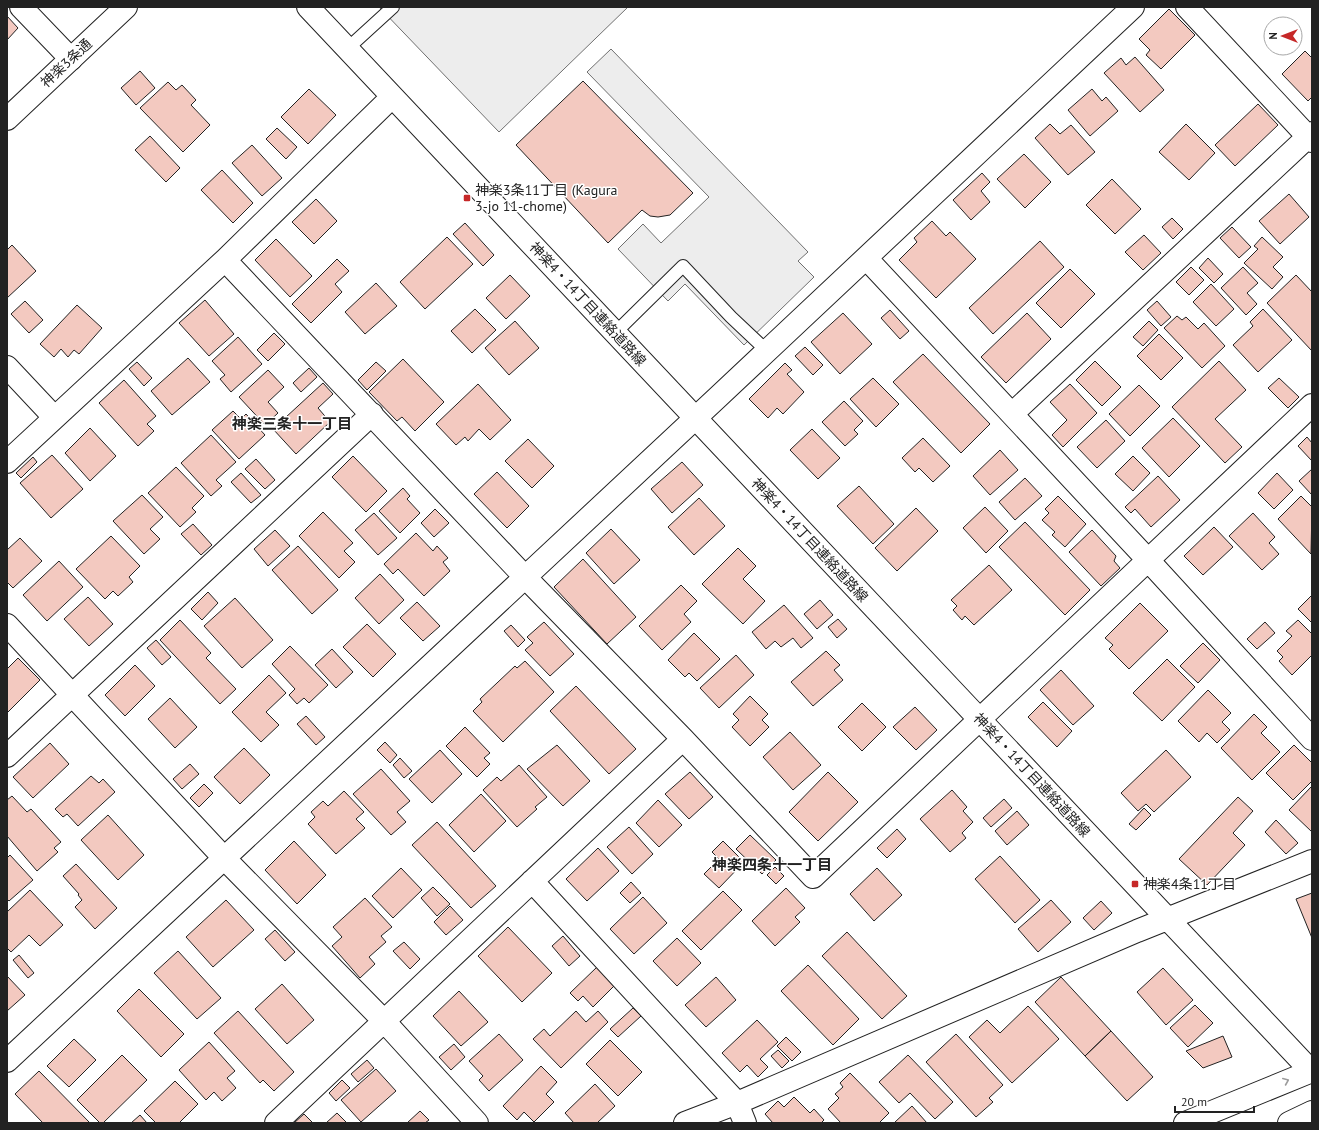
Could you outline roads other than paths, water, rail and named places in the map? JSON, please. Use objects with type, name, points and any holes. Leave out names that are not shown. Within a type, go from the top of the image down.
[{"type":"main road","points":[[21,7],[71,59]]},
{"type":"main road","name":"神楽3条通","points":[[7,119],[126,7]]},
{"type":"main road","name":"神楽4・14丁目連絡道路線","points":[[308,7],[1312,1071]]},
{"type":"main road","points":[[7,1061],[526,577],[1133,7]]},
{"type":"main road","points":[[1012,414],[1311,137],[1187,7]]},
{"type":"main road","points":[[7,462],[225,260],[392,97]]},
{"type":"main road","points":[[866,258],[1310,732]]},
{"type":"main road","points":[[225,260],[813,877],[1312,405]]},
{"type":"main road","points":[[7,368],[54,417]]},
{"type":"main road","points":[[7,756],[372,414]]},
{"type":"main road","points":[[7,625],[224,858],[384,1021],[477,1123]]},
{"type":"main road","points":[[276,1123],[683,739]]},
{"type":"main road","points":[[685,1123],[737,1103],[1167,919],[1312,861]]},
{"type":"main road","points":[[532,881],[737,1103],[745,1123]]},
{"type":"main road","points":[[1185,1123],[1312,1071]]},
{"type":"main road","points":[[1289,1123],[1312,1112]]},
{"type":"lane","points":[[347,48],[393,7]]},
{"type":"lane","points":[[615,333],[682,266],[767,351]]},
{"type":"place","name":"神楽3条11丁目 (Kagura 3-jo 11-chome)","points":[[467,198]]},
{"type":"place","name":"神楽4条11丁目","points":[[1135,884]]},
{"type":"district","name":"神楽三条十一丁目","points":[[292,423]]},
{"type":"district","name":"神楽四条十一丁目","points":[[772,864]]}]
